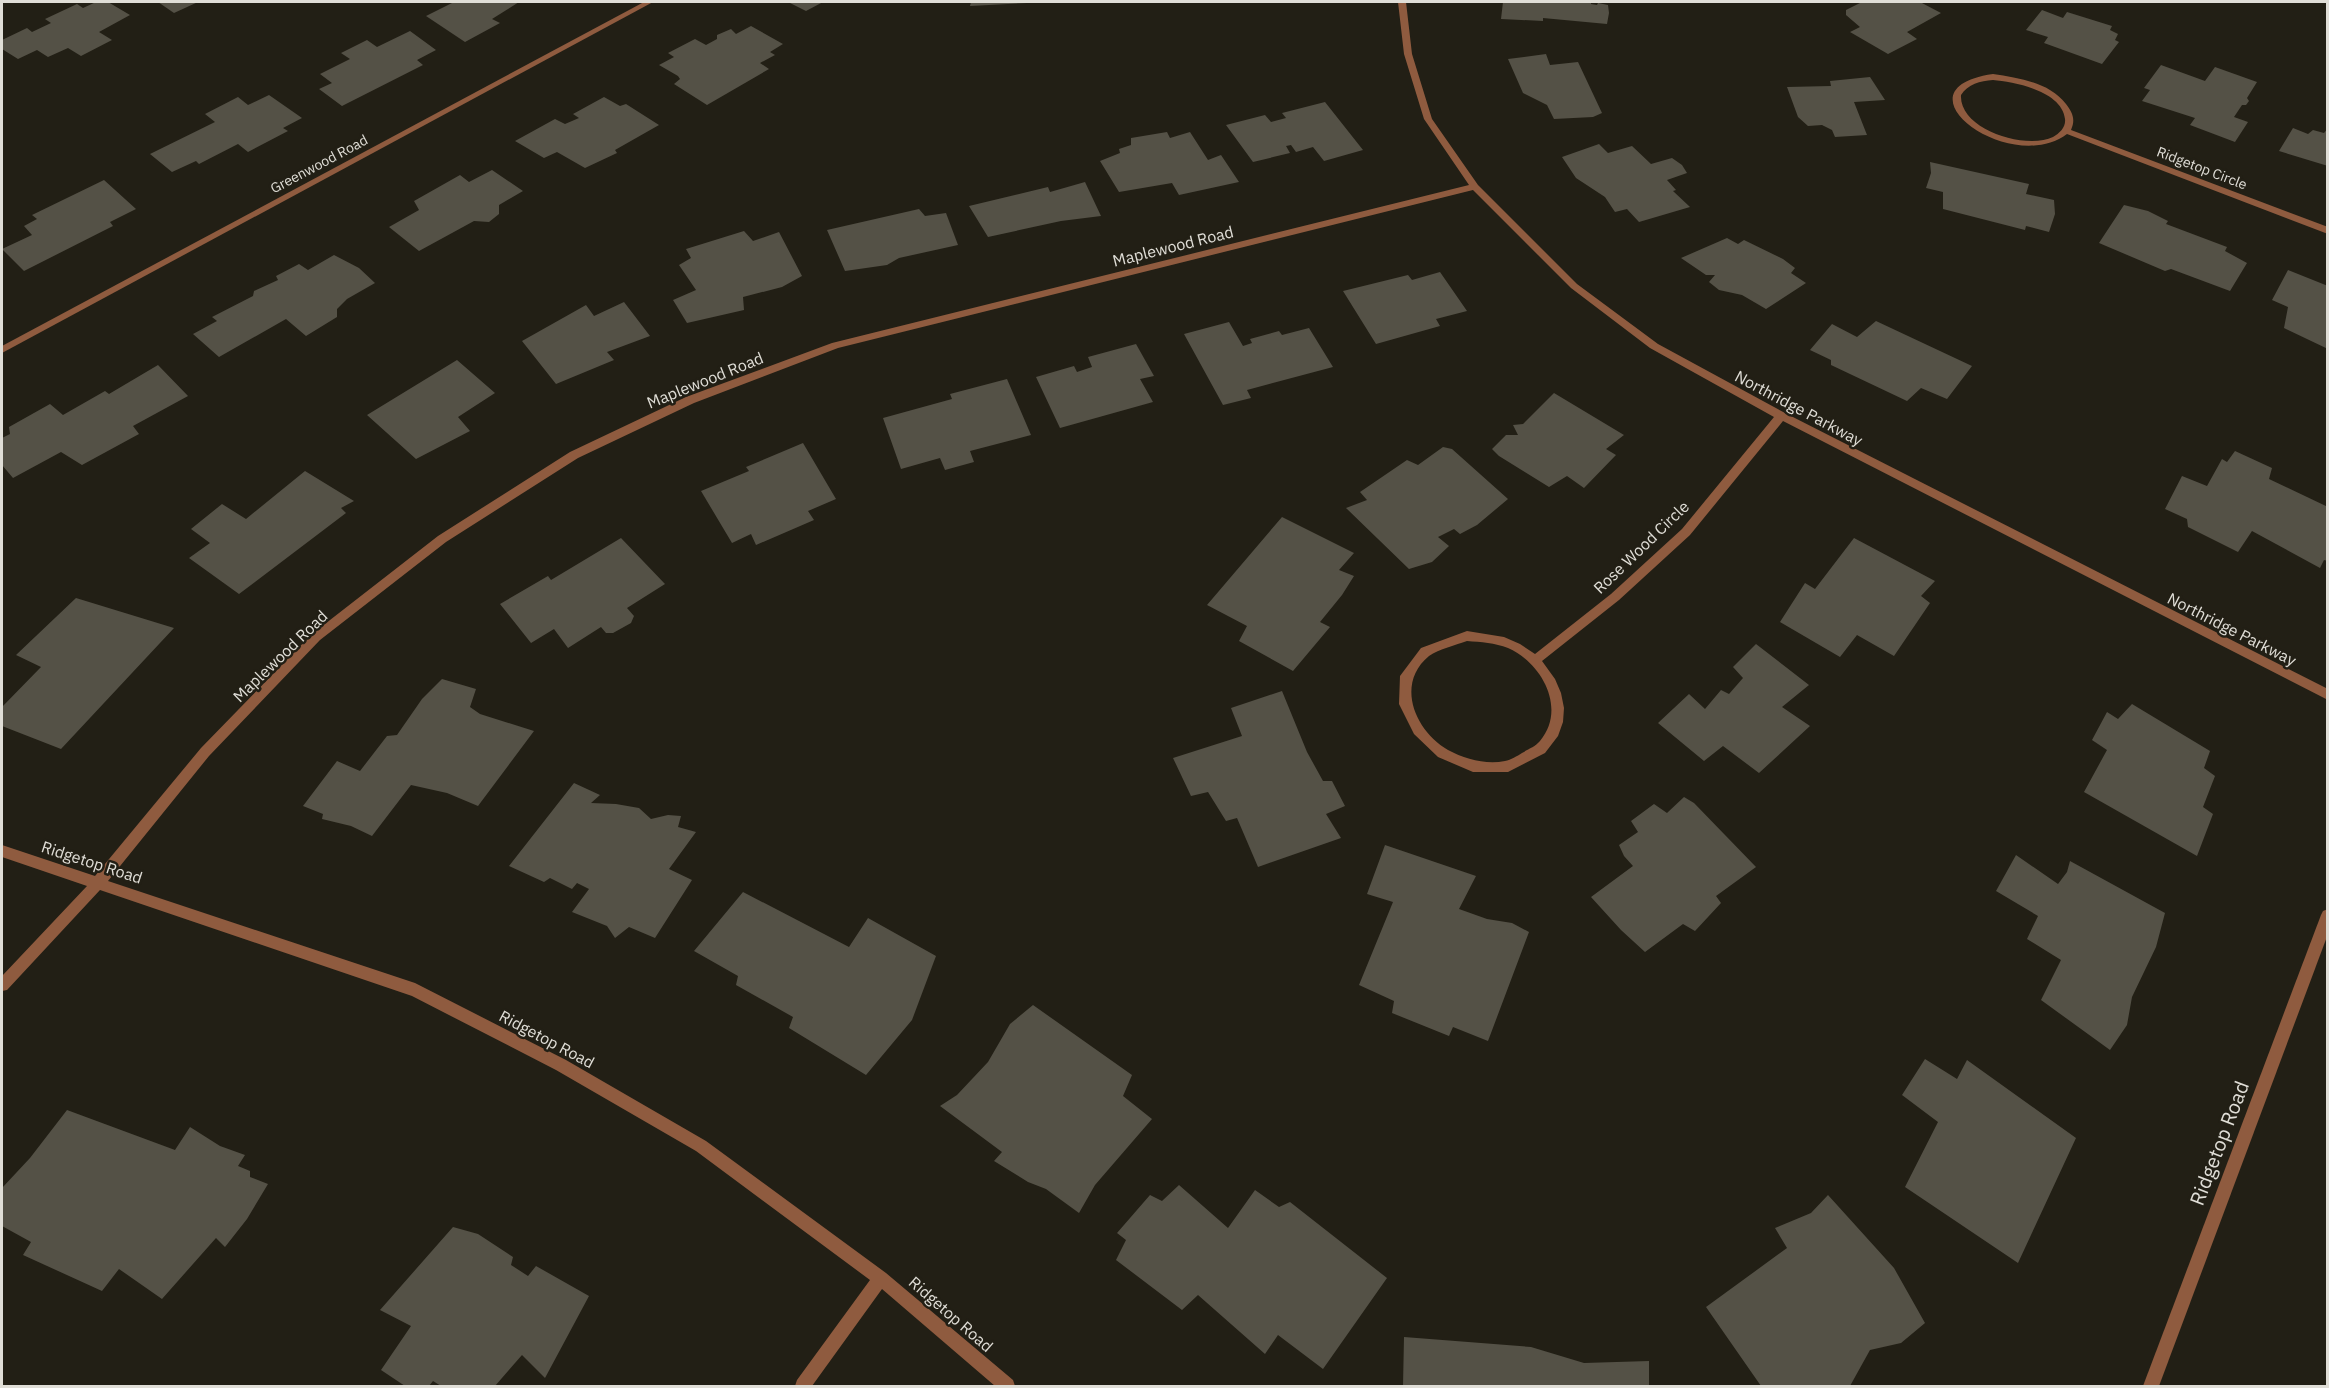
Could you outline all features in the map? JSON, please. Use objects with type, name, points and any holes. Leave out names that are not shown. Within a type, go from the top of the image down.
[{"type":"street","name":"Greenwood Road","points":[[2,350],[649,2]]},
{"type":"street","name":"Northridge Parkway","points":[[1402,2],[1408,54],[1428,119],[1474,187],[1574,286],[1654,346],[1781,416],[2328,695]]},
{"type":"street","points":[[1985,78],[2012,79],[2030,84],[2047,92],[2068,112],[2070,122],[2067,131],[2043,143],[2005,140],[1971,124],[1960,113],[1955,102],[1957,92],[1964,84],[1985,78]]},
{"type":"street","name":"Ridgetop Circle","points":[[2067,131],[2328,231]]},
{"type":"street","name":"Maplewood Road","points":[[2,985],[99,882],[205,752],[316,637],[442,539],[574,455],[690,400],[836,345],[1474,187]]},
{"type":"street","name":"Rose Wood Circle","points":[[1535,660],[1615,597],[1686,532],[1781,416]]},
{"type":"street","points":[[1467,636],[1500,641],[1515,647],[1535,660],[1551,679],[1559,701],[1558,723],[1548,743],[1530,758],[1506,766],[1480,767],[1453,760],[1430,745],[1414,727],[1405,706],[1404,685],[1412,666],[1425,651],[1444,641],[1467,636]]},
{"type":"street","name":"Ridgetop Road","points":[[2,851],[415,990],[561,1065],[701,1146],[881,1278],[1007,1386]]},
{"type":"street","name":"Ridgetop Road","points":[[2151,1386],[2328,915]]},
{"type":"street","points":[[803,1386],[881,1278]]},
{"type":"building","points":[[96,2],[108,2],[130,15],[99,32],[112,40],[81,56],[68,48],[48,57],[37,50],[18,59],[2,49],[2,40],[27,28],[32,32],[51,23],[45,19],[77,4],[83,8]]},
{"type":"building","points":[[158,2],[198,2],[174,13]]},
{"type":"building","points":[[454,2],[519,2],[492,19],[500,23],[465,42],[426,16]]},
{"type":"building","points":[[788,2],[823,2],[806,11]]},
{"type":"building","points":[[971,2],[1027,2],[1027,3],[970,6]]},
{"type":"building","points":[[1503,2],[1591,2],[1591,4],[1608,5],[1609,13],[1607,24],[1543,18],[1543,21],[1501,19]]},
{"type":"building","points":[[1862,2],[1920,2],[1941,13],[1907,32],[1917,39],[1888,54],[1850,32],[1860,27],[1846,15],[1846,10]]},
{"type":"building","points":[[2042,10],[2063,18],[2067,12],[2112,26],[2110,30],[2118,34],[2115,40],[2119,42],[2102,64],[2044,43],[2048,37],[2026,30]]},
{"type":"building","points":[[751,26],[783,44],[770,52],[775,55],[760,63],[769,69],[707,105],[674,84],[680,79],[678,76],[659,65],[674,57],[668,53],[695,39],[706,45],[717,39],[717,35],[731,29],[736,34]]},
{"type":"building","points":[[410,31],[436,50],[417,60],[423,65],[342,106],[319,89],[332,83],[320,74],[350,59],[341,53],[367,40],[377,47]]},
{"type":"building","points":[[1546,54],[1550,65],[1578,62],[1602,113],[1593,117],[1554,119],[1547,105],[1523,93],[1508,59]]},
{"type":"building","points":[[2161,65],[2205,81],[2215,67],[2257,82],[2247,98],[2249,101],[2246,105],[2242,105],[2234,117],[2248,122],[2235,142],[2190,125],[2195,118],[2142,101],[2150,90],[2144,88]]},
{"type":"building","points":[[1870,77],[1885,100],[1854,102],[1867,135],[1835,137],[1832,130],[1822,125],[1808,126],[1798,117],[1787,87],[1831,86],[1830,81]]},
{"type":"building","points":[[269,95],[302,118],[283,128],[288,131],[248,152],[238,144],[199,164],[196,161],[172,172],[150,154],[215,122],[205,114],[238,97],[248,105]]},
{"type":"building","points":[[604,97],[620,106],[626,104],[659,125],[615,150],[617,153],[585,168],[557,152],[544,158],[515,141],[555,119],[565,124],[579,118],[573,114]]},
{"type":"building","points":[[1325,102],[1363,150],[1324,161],[1313,147],[1296,152],[1291,145],[1286,146],[1290,153],[1253,162],[1226,125],[1265,115],[1271,122],[1286,118],[1282,113]]},
{"type":"building","points":[[2293,128],[2308,134],[2313,130],[2324,133],[2328,128],[2328,166],[2279,151]]},
{"type":"building","points":[[1167,132],[1170,138],[1190,132],[1208,160],[1221,155],[1239,182],[1179,195],[1172,183],[1119,192],[1100,161],[1120,153],[1119,149],[1131,145],[1131,138]]},
{"type":"building","points":[[1599,144],[1608,153],[1632,146],[1651,164],[1672,158],[1682,165],[1687,173],[1667,180],[1676,190],[1673,191],[1690,207],[1639,222],[1627,209],[1615,212],[1605,197],[1576,178],[1562,157]]},
{"type":"building","points":[[1930,162],[2029,184],[2026,194],[2054,200],[2055,214],[2049,232],[2026,226],[2025,230],[1943,209],[1943,192],[1926,188],[1931,173]]},
{"type":"building","points":[[492,170],[523,191],[499,205],[499,214],[489,222],[474,221],[419,251],[389,227],[419,210],[414,201],[460,175],[469,182]]},
{"type":"building","points":[[104,180],[136,209],[110,222],[113,226],[24,271],[2,249],[32,235],[24,226],[37,219],[32,215]]},
{"type":"building","points":[[1085,182],[1101,216],[1061,221],[988,237],[969,206],[1048,187],[1050,192]]},
{"type":"building","points":[[2124,205],[2148,211],[2168,221],[2166,224],[2227,247],[2225,251],[2247,263],[2230,291],[2171,269],[2165,271],[2099,243]]},
{"type":"building","points":[[919,209],[925,216],[946,213],[958,245],[899,258],[887,265],[845,271],[827,230]]},
{"type":"building","points":[[744,231],[753,241],[779,232],[802,276],[782,287],[743,297],[744,310],[687,323],[673,300],[696,290],[679,265],[691,258],[686,249]]},
{"type":"building","points":[[1727,238],[1738,244],[1744,240],[1783,259],[1795,268],[1791,273],[1806,283],[1766,309],[1742,295],[1719,290],[1709,282],[1715,275],[1706,275],[1681,258]]},
{"type":"building","points":[[334,255],[359,268],[375,283],[347,299],[337,309],[337,317],[306,336],[286,319],[219,357],[193,334],[217,321],[212,317],[253,296],[254,291],[278,280],[276,276],[299,264],[308,270]]},
{"type":"building","points":[[2288,270],[2328,286],[2328,349],[2284,328],[2288,307],[2272,300]]},
{"type":"building","points":[[1440,272],[1467,311],[1436,319],[1440,326],[1376,344],[1343,291],[1408,275],[1412,280]]},
{"type":"building","points":[[624,302],[650,336],[607,352],[614,360],[556,384],[522,341],[586,305],[594,316]]},
{"type":"building","points":[[1876,321],[1972,366],[1947,399],[1921,388],[1907,401],[1831,365],[1831,360],[1810,350],[1832,324],[1857,337]]},
{"type":"building","points":[[1229,322],[1243,346],[1252,343],[1250,339],[1279,331],[1282,335],[1309,328],[1333,367],[1247,390],[1251,398],[1223,405],[1184,334]]},
{"type":"building","points":[[1136,344],[1154,376],[1140,379],[1153,402],[1060,428],[1036,377],[1074,366],[1077,372],[1092,367],[1088,357]]},
{"type":"building","points":[[457,360],[495,393],[458,417],[470,431],[416,459],[367,415]]},
{"type":"building","points":[[158,365],[188,396],[133,426],[139,434],[82,465],[61,452],[13,478],[2,465],[2,438],[10,434],[9,427],[50,404],[63,415],[105,391],[109,394]]},
{"type":"building","points":[[1007,379],[1031,435],[970,451],[974,462],[945,470],[940,458],[901,469],[883,418],[952,399],[950,394]]},
{"type":"building","points":[[1554,393],[1624,435],[1606,449],[1616,455],[1584,488],[1567,476],[1549,487],[1499,456],[1492,449],[1506,435],[1518,435],[1513,425],[1523,424]]},
{"type":"building","points":[[803,443],[836,499],[808,511],[814,520],[756,545],[751,534],[732,543],[701,491],[749,471],[746,467]]},
{"type":"building","points":[[1443,447],[1452,449],[1508,499],[1477,525],[1460,534],[1454,529],[1438,537],[1449,546],[1432,562],[1409,569],[1346,508],[1367,500],[1360,492],[1407,460],[1418,465]]},
{"type":"building","points":[[2235,451],[2272,468],[2269,479],[2328,507],[2328,561],[2324,560],[2320,568],[2252,531],[2238,552],[2188,527],[2187,519],[2165,509],[2182,476],[2207,486],[2222,459],[2227,462]]},
{"type":"building","points":[[305,471],[354,501],[341,508],[346,513],[239,594],[189,558],[210,543],[191,529],[222,504],[246,519]]},
{"type":"building","points":[[1282,517],[1354,553],[1339,570],[1354,576],[1320,622],[1330,627],[1293,671],[1239,641],[1247,626],[1207,605]]},
{"type":"building","points":[[621,538],[665,584],[627,608],[634,616],[631,623],[613,633],[606,633],[601,627],[568,648],[554,629],[531,643],[500,604],[548,576],[551,580]]},
{"type":"building","points":[[1854,538],[1935,581],[1921,596],[1930,603],[1894,656],[1857,635],[1840,657],[1780,622],[1805,583],[1815,589]]},
{"type":"building","points":[[76,598],[174,628],[61,749],[2,726],[2,707],[41,667],[16,655]]},
{"type":"building","points":[[1756,644],[1809,685],[1782,707],[1810,726],[1759,773],[1723,746],[1704,761],[1658,723],[1689,694],[1705,709],[1721,690],[1729,694],[1743,678],[1733,667]]},
{"type":"building","points":[[442,679],[476,689],[470,707],[480,714],[534,731],[478,806],[447,793],[411,785],[372,836],[351,826],[322,819],[323,814],[303,806],[337,761],[360,771],[387,736],[397,735],[422,699]]},
{"type":"building","points":[[1282,691],[1307,752],[1323,781],[1332,781],[1345,806],[1326,814],[1341,838],[1258,867],[1237,818],[1226,821],[1208,792],[1191,796],[1173,758],[1242,736],[1231,708]]},
{"type":"building","points":[[2132,704],[2210,751],[2204,768],[2215,776],[2203,807],[2213,814],[2197,856],[2084,792],[2107,750],[2092,740],[2107,712],[2118,719]]},
{"type":"building","points":[[574,783],[600,795],[591,803],[639,808],[651,819],[668,815],[681,816],[678,827],[696,832],[669,869],[692,880],[655,938],[629,927],[615,938],[607,926],[572,912],[589,889],[577,883],[572,889],[550,878],[544,882],[509,866]]},
{"type":"building","points":[[1684,797],[1694,803],[1756,867],[1716,896],[1721,903],[1695,931],[1683,924],[1645,952],[1591,897],[1633,866],[1624,856],[1619,845],[1638,832],[1631,821],[1654,804],[1667,813]]},
{"type":"building","points":[[1385,845],[1476,876],[1459,909],[1487,919],[1512,923],[1529,932],[1488,1041],[1453,1027],[1449,1036],[1392,1013],[1394,1001],[1359,985],[1393,902],[1367,894]]},
{"type":"building","points":[[2016,855],[2058,884],[2067,872],[2070,861],[2165,913],[2156,947],[2132,997],[2127,1025],[2110,1050],[2041,1000],[2061,960],[2027,939],[2038,916],[1996,891]]},
{"type":"building","points":[[743,892],[849,947],[868,918],[936,956],[912,1020],[866,1075],[789,1028],[793,1017],[736,985],[738,976],[694,951]]},
{"type":"building","points":[[1033,1005],[1132,1075],[1123,1096],[1152,1119],[1095,1185],[1079,1213],[1046,1189],[1028,1182],[994,1161],[1002,1152],[940,1106],[957,1095],[988,1062],[1010,1024]]},
{"type":"building","points":[[1925,1059],[1957,1079],[1967,1060],[2076,1138],[2018,1263],[1905,1187],[1938,1122],[1902,1095]]},
{"type":"building","points":[[67,1110],[175,1150],[190,1127],[220,1146],[245,1155],[238,1166],[250,1171],[250,1177],[268,1184],[247,1219],[225,1247],[216,1238],[162,1299],[119,1269],[102,1291],[23,1255],[31,1242],[2,1226],[2,1188],[30,1158]]},
{"type":"building","points":[[1179,1185],[1228,1228],[1255,1190],[1279,1207],[1290,1202],[1387,1278],[1323,1369],[1278,1335],[1265,1354],[1198,1295],[1182,1310],[1116,1260],[1126,1240],[1117,1233],[1150,1195],[1162,1201]]},
{"type":"building","points":[[1828,1195],[1894,1268],[1925,1323],[1901,1343],[1870,1350],[1850,1386],[1761,1386],[1706,1307],[1787,1248],[1775,1228],[1811,1213]]},
{"type":"building","points":[[453,1227],[478,1234],[513,1257],[511,1265],[528,1276],[536,1266],[589,1296],[545,1378],[522,1355],[495,1386],[441,1386],[433,1381],[429,1386],[405,1386],[381,1370],[411,1326],[380,1310]]},
{"type":"building","points":[[1404,1337],[1531,1347],[1584,1363],[1649,1361],[1649,1386],[1403,1386]]}]
